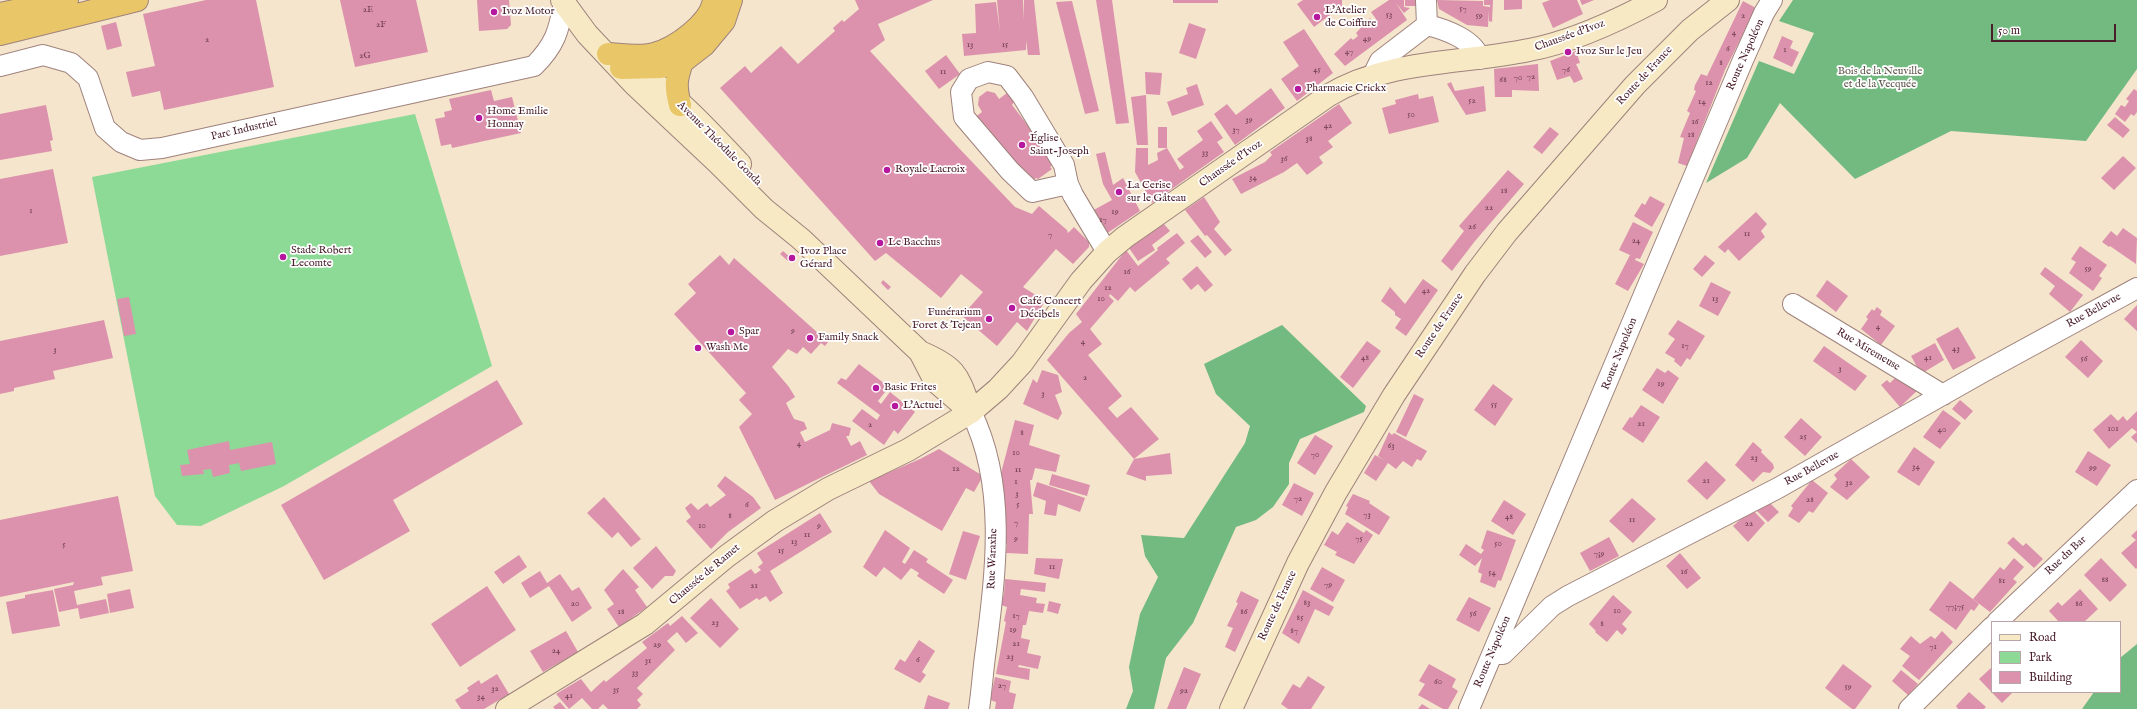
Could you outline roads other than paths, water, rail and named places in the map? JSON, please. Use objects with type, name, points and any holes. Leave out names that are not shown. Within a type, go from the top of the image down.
[{"type":"highway","points":[[0,13],[33,0]]},
{"type":"highway","points":[[0,13],[67,0]]},
{"type":"highway","points":[[0,34],[137,0]]},
{"type":"highway","points":[[614,61],[634,56],[654,54],[675,45],[701,25],[714,0]]},
{"type":"highway","points":[[614,61],[660,66],[682,62],[704,45],[724,21],[731,0]]},
{"type":"highway","points":[[680,104],[676,89],[676,78],[682,62]]},
{"type":"main road","name":"Chaussée d'Ivoz","points":[[971,412],[998,389],[1022,363],[1062,306],[1107,252],[1125,237],[1329,95],[1354,82],[1377,74],[1395,70],[1480,59],[1546,47],[1604,24],[1656,0]]},
{"type":"main road","name":"Route de France","points":[[1231,709],[1298,563],[1336,492],[1394,395],[1475,274],[1507,232],[1635,85],[1690,30],[1728,0]]},
{"type":"main road","name":"Avenue Théodule Gonda","points":[[563,1],[588,34],[634,84],[718,163],[764,209],[801,239],[920,352],[942,361],[959,378],[971,412]]},
{"type":"main road","name":"Avenue Théodule Gonda","points":[[614,61],[647,77],[680,104],[757,181],[782,210],[801,239]]},
{"type":"main road","name":"Chaussée de Ramet","points":[[507,709],[645,624],[727,556],[775,521],[828,489],[908,450],[971,412]]},
{"type":"street","points":[[1426,0],[1427,25]]},
{"type":"street","name":"Route Napoléon","points":[[1469,709],[1743,60],[1764,12],[1772,0]]},
{"type":"street","name":"Parc Industriel","points":[[0,66],[43,55],[71,63],[88,78],[105,128],[121,142],[140,150],[162,148],[534,66],[547,53],[556,37],[563,1]]},
{"type":"street","points":[[1377,74],[1376,69],[1380,61],[1427,25],[1436,27],[1472,45],[1478,52],[1480,59]]},
{"type":"street","points":[[1068,184],[1032,192],[1010,171],[964,117],[962,92],[969,79],[988,72],[1007,76],[1023,97],[1064,166],[1068,184],[1107,252]]},
{"type":"street","name":"Rue Bellevue","points":[[1493,654],[1503,654],[1552,606],[1568,596],[1778,488],[2137,288]]},
{"type":"street","name":"Rue Miremeuse","points":[[1793,304],[1943,395]]},
{"type":"street","name":"Rue Waraxhe","points":[[971,412],[982,433],[990,466],[994,516],[992,602],[979,709]]},
{"type":"street","name":"Rue du Bar","points":[[1998,621],[2137,490]]},
{"type":"street","points":[[1909,709],[1991,628]]},
{"type":"place","name":"Ivoz Motor","points":[[494,12]]},
{"type":"place","name":"L'Atelier de Coiffure","points":[[1317,17]]},
{"type":"place","name":"Ivoz Sur le Jeu","points":[[1568,52]]},
{"type":"place","name":"Pharmacie Crickx","points":[[1298,89]]},
{"type":"place","name":"Home Emilie Honnay","points":[[479,118]]},
{"type":"place","name":"Église Saint-Joseph","points":[[1022,145]]},
{"type":"place","name":"Royale Lacroix","points":[[887,170]]},
{"type":"place","name":"La Cerise sur le Gâteau","points":[[1119,192]]},
{"type":"place","name":"Le Bacchus","points":[[880,243]]},
{"type":"place","name":"Stade Robert Lecomte","points":[[283,257]]},
{"type":"place","name":"Ivoz Place Gérard","points":[[792,258]]},
{"type":"place","name":"Café Concert Décibels","points":[[1012,308]]},
{"type":"place","name":"Funérarium Foret & Tejean","points":[[989,319]]},
{"type":"place","name":"Spar","points":[[731,332]]},
{"type":"place","name":"Family Snack","points":[[810,338]]},
{"type":"place","name":"Wash Me","points":[[698,348]]},
{"type":"place","name":"Basic Frites","points":[[876,388]]},
{"type":"place","name":"L'Actuel","points":[[895,406]]},
{"type":"park label","name":"Bois de la Neuville et de la Vecquée","points":[[1880,78]]}]
